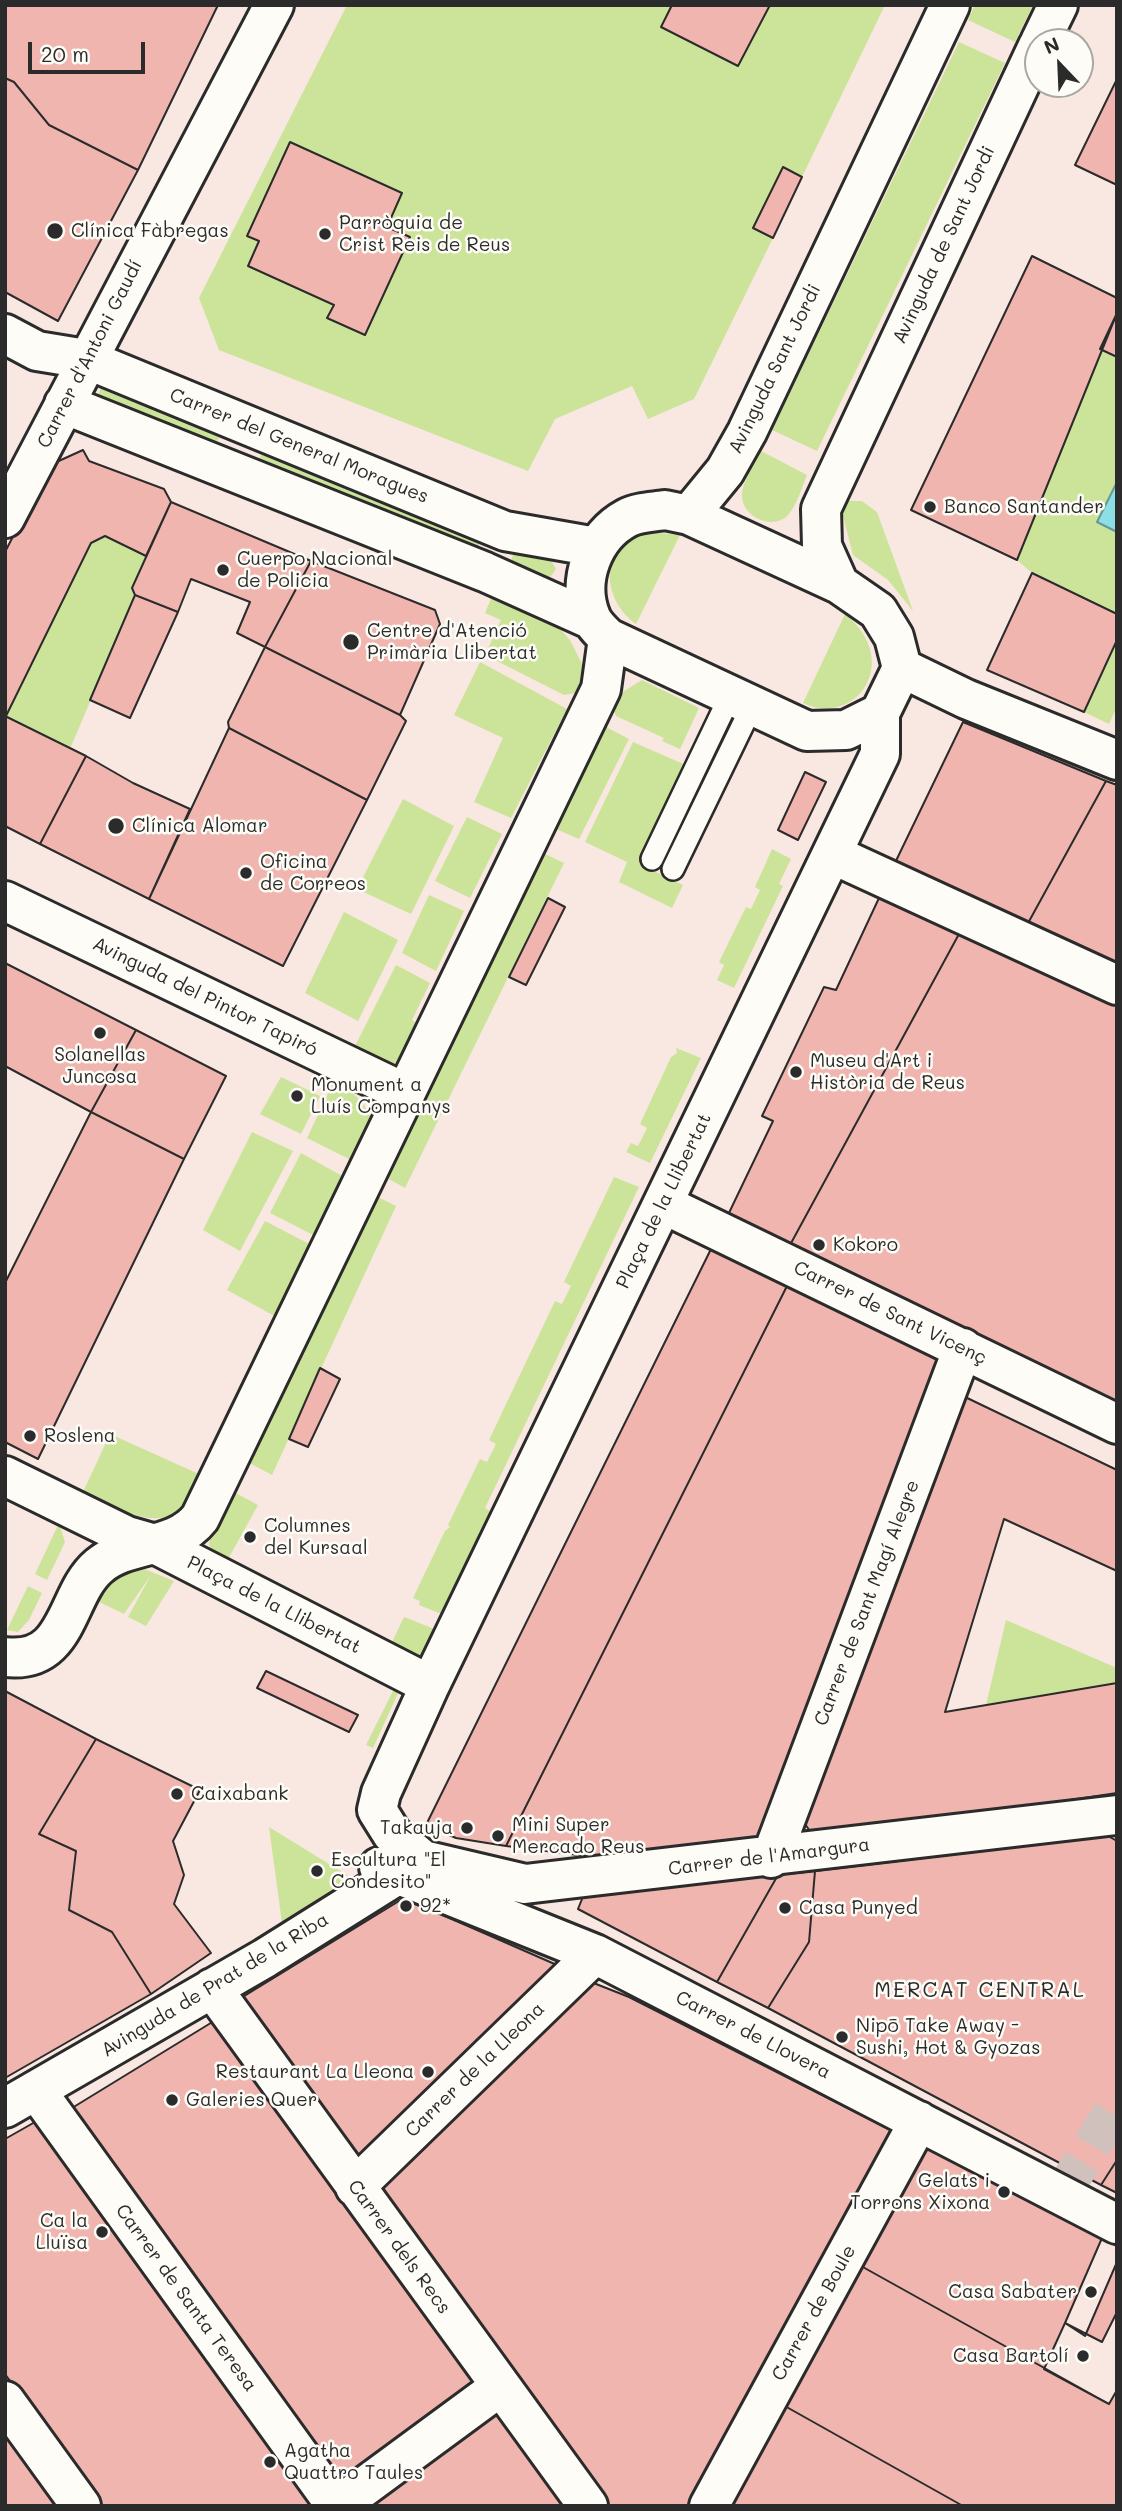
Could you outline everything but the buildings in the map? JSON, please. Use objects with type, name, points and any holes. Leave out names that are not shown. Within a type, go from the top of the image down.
[{"type":"street","name":"Carrer d'Antoni Gaudí","points":[[5,518],[86,359],[274,5]]},
{"type":"street","name":"Avinguda Sant Jordi","points":[[689,515],[725,471],[747,432],[950,5]]},
{"type":"street","name":"Avinguda de Sant Jordi","points":[[1047,28],[1058,5]]},
{"type":"street","name":"Avinguda de Sant Jordi","points":[[839,584],[822,546],[821,509],[1024,76]]},
{"type":"street","name":"Carrer del General Moragues","points":[[5,334],[37,351],[86,359],[505,531],[596,547]]},
{"type":"street","points":[[64,404],[485,572],[741,701],[807,731],[846,730],[880,713],[902,668],[894,637],[878,611],[839,584],[689,515],[665,510],[630,516],[611,528],[596,547]]},
{"type":"street","name":"Plaça de la Llibertat","points":[[6,1657],[30,1654],[54,1643],[98,1566],[124,1552],[180,1534],[200,1518],[601,689],[600,629],[585,597],[586,574],[596,547]]},
{"type":"street","points":[[902,668],[966,699],[1117,760]]},
{"type":"street","name":"Plaça de la Llibertat","points":[[400,1867],[392,1834],[375,1811],[430,1685],[880,754],[880,713]]},
{"type":"street","points":[[832,854],[1117,985]]},
{"type":"street","name":"Avinguda del Pintor Tapiró","points":[[5,901],[405,1093]]},
{"type":"street","name":"Carrer de Sant Vicenç","points":[[663,1204],[1117,1424]]},
{"type":"street","name":"Carrer de Sant Magí Alegre","points":[[771,1858],[963,1348]]},
{"type":"street","points":[[5,1476],[127,1536],[155,1544]]},
{"type":"street","name":"Plaça de la Llibertat","points":[[155,1544],[430,1685]]},
{"type":"street","name":"Carrer de l'Amargura","points":[[400,1867],[525,1884],[771,1858],[1117,1815]]},
{"type":"street","name":"Carrer de Llovera","points":[[400,1867],[595,1954],[1117,2224]]},
{"type":"street","name":"Avinguda de Prat de la Riba","points":[[21,2099],[212,1988],[400,1867]]},
{"type":"street","name":"Carrer de la Lleona","points":[[355,2187],[595,1954]]},
{"type":"street","name":"Carrer dels Recs","points":[[212,1988],[588,2506]]},
{"type":"street","name":"Carrer de Santa Teresa","points":[[21,2099],[337,2506]]},
{"type":"street","name":"Carrer de Boule","points":[[709,2506],[919,2121]]},
{"type":"street","points":[[337,2506],[500,2386]]},
{"type":"street","points":[[5,2401],[81,2506]]},
{"type":"lane","points":[[652,859],[741,701]]},
{"type":"lane","points":[[673,869],[741,701]]},
{"type":"green space","points":[[347,5],[885,5],[802,177],[782,168],[753,228],[773,238],[694,399],[648,419],[632,386],[555,419],[528,471],[219,350],[199,298]]},
{"type":"green space","points":[[975,5],[1033,5],[1015,42],[968,20]]},
{"type":"green space","points":[[959,42],[1005,63],[817,451],[772,430]]},
{"type":"green space","points":[[1100,349],[1117,357],[1117,614],[1032,573],[1017,560]]},
{"type":"green space","points":[[103,383],[223,431],[215,445],[97,398]]},
{"type":"green space","points":[[264,449],[481,540],[476,552],[258,462]]},
{"type":"green space","points":[[761,451],[807,475],[791,511],[782,520],[775,522],[767,522],[753,516],[742,497],[746,480]]},
{"type":"green space","points":[[849,501],[862,501],[877,512],[913,611],[888,580],[853,555],[842,512]]},
{"type":"green space","points":[[650,532],[680,535],[636,624],[615,600],[610,571],[613,558],[621,546],[633,537]]},
{"type":"green space","points":[[105,536],[146,556],[132,588],[135,595],[70,749],[6,716],[91,543]]},
{"type":"green space","points":[[516,546],[551,560],[556,569],[548,580],[509,566]]},
{"type":"green space","points":[[493,594],[546,613],[570,640],[585,670],[581,692],[564,695],[485,655],[501,620],[485,613]]},
{"type":"green space","points":[[845,614],[862,633],[871,652],[871,670],[866,686],[855,698],[840,706],[822,708],[803,703]]},
{"type":"green space","points":[[1117,640],[1117,707],[1109,724],[1084,712]]},
{"type":"green space","points":[[480,662],[567,709],[511,818],[474,802],[503,738],[454,715]]},
{"type":"green space","points":[[642,680],[699,708],[680,749],[662,741],[664,738],[616,716],[614,711],[624,691]]},
{"type":"green space","points":[[606,727],[629,739],[579,839],[556,829]]},
{"type":"green space","points":[[633,742],[688,766],[639,864],[683,885],[672,908],[619,882],[627,862],[585,842]]},
{"type":"green space","points":[[403,799],[454,826],[411,914],[357,889]]},
{"type":"green space","points":[[467,817],[502,834],[470,898],[435,881]]},
{"type":"green space","points":[[772,849],[791,859],[779,884],[783,886],[734,988],[717,980],[724,965],[719,962],[746,907],[751,909],[760,890],[755,887]]},
{"type":"green space","points":[[543,853],[564,863],[405,1188],[378,1173]]},
{"type":"green space","points":[[429,895],[464,911],[436,971],[402,953]]},
{"type":"green space","points":[[344,912],[398,940],[358,1021],[305,993]]},
{"type":"green space","points":[[396,965],[430,983],[412,1020],[421,1026],[398,1063],[381,1063],[353,1050]]},
{"type":"green space","points":[[676,1048],[701,1058],[650,1163],[626,1152],[631,1143],[638,1146],[647,1128],[640,1124],[671,1057],[677,1053]]},
{"type":"green space","points":[[281,1077],[320,1096],[301,1134],[260,1114]]},
{"type":"green space","points":[[334,1081],[359,1099],[371,1119],[371,1136],[359,1164],[307,1138]]},
{"type":"green space","points":[[252,1132],[293,1151],[240,1251],[203,1230]]},
{"type":"green space","points":[[301,1153],[351,1181],[321,1239],[270,1213]]},
{"type":"green space","points":[[614,1177],[639,1187],[485,1508],[495,1515],[444,1615],[419,1605],[420,1601],[413,1598],[445,1531],[450,1527],[448,1525],[480,1459],[487,1462],[496,1444],[489,1440],[555,1301],[562,1304],[571,1286],[564,1282]]},
{"type":"green space","points":[[368,1192],[396,1206],[272,1475],[244,1460]]},
{"type":"green space","points":[[265,1221],[317,1248],[280,1319],[227,1290]]},
{"type":"green space","points":[[110,1434],[201,1475],[190,1498],[181,1509],[171,1516],[145,1517],[118,1509],[83,1492]]},
{"type":"green space","points":[[230,1490],[258,1505],[222,1570],[214,1560],[209,1541],[214,1522]]},
{"type":"green space","points":[[59,1523],[65,1542],[47,1580],[35,1574]]},
{"type":"green space","points":[[137,1566],[174,1581],[146,1626],[128,1617],[151,1575],[124,1614],[91,1598],[106,1577]]},
{"type":"green space","points":[[28,1586],[42,1593],[29,1620],[18,1632],[7,1630]]},
{"type":"green space","points":[[404,1617],[437,1630],[423,1659],[385,1657]]},
{"type":"green space","points":[[1006,1620],[1117,1668],[1117,1683],[986,1705]]},
{"type":"green space","points":[[381,1665],[400,1689],[373,1748],[366,1745],[394,1689],[374,1680]]},
{"type":"green space","points":[[269,1827],[355,1880],[282,1923]]},
{"type":"water","points":[[1117,482],[1117,532],[1097,522]]},
{"type":"tunnel","points":[[1062,2194],[1117,2104]]},
{"type":"place","name":"Clínica Fàbregas","points":[[55,231]]},
{"type":"place","name":"Parròquia de Crist Reis de Reus","points":[[325,234]]},
{"type":"place","name":"Banco Santander","points":[[930,507]]},
{"type":"place","name":"Cuerpo Nacional de Policia","points":[[223,570]]},
{"type":"place","name":"Centre d'Atenció Primària Llibertat","points":[[351,642]]},
{"type":"place","name":"Clínica Alomar","points":[[116,826]]},
{"type":"place","name":"Oficina de Correos","points":[[246,873]]},
{"type":"place","name":"Solanellas Juncosa","points":[[100,1033]]},
{"type":"place","name":"Museu d'Art i Història de Reus","points":[[796,1072]]},
{"type":"place","name":"Monument a Lluís Companys","points":[[297,1096]]},
{"type":"place","name":"Kokoro","points":[[819,1245]]},
{"type":"place","name":"Roslena","points":[[30,1436]]},
{"type":"place","name":"Columnes del Kursaal","points":[[250,1537]]},
{"type":"place","name":"Caixabank","points":[[177,1794]]},
{"type":"place","name":"Takauja","points":[[467,1828]]},
{"type":"place","name":"Mini Super Mercado Reus","points":[[498,1836]]},
{"type":"place","name":"Escultura \"El Condesito\"","points":[[317,1871]]},
{"type":"place","name":"92*","points":[[406,1906]]},
{"type":"place","name":"Casa Punyed","points":[[785,1908]]},
{"type":"place","name":"Nipō Take Away - Sushi, Hot & Gyozas","points":[[842,2037]]},
{"type":"place","name":"Restaurant La Lleona","points":[[428,2072]]},
{"type":"place","name":"Galeries Quer","points":[[172,2100]]},
{"type":"place","name":"Gelats i Torrons Xixona","points":[[1004,2192]]},
{"type":"place","name":"Ca la Lluïsa","points":[[102,2232]]},
{"type":"place","name":"Casa Sabater","points":[[1091,2292]]},
{"type":"place","name":"Casa Bartolí","points":[[1083,2356]]},
{"type":"place","name":"Agatha Quattro Taules","points":[[270,2462]]},
{"type":"district","name":"MERCAT CENTRAL","points":[[980,1991]]}]
